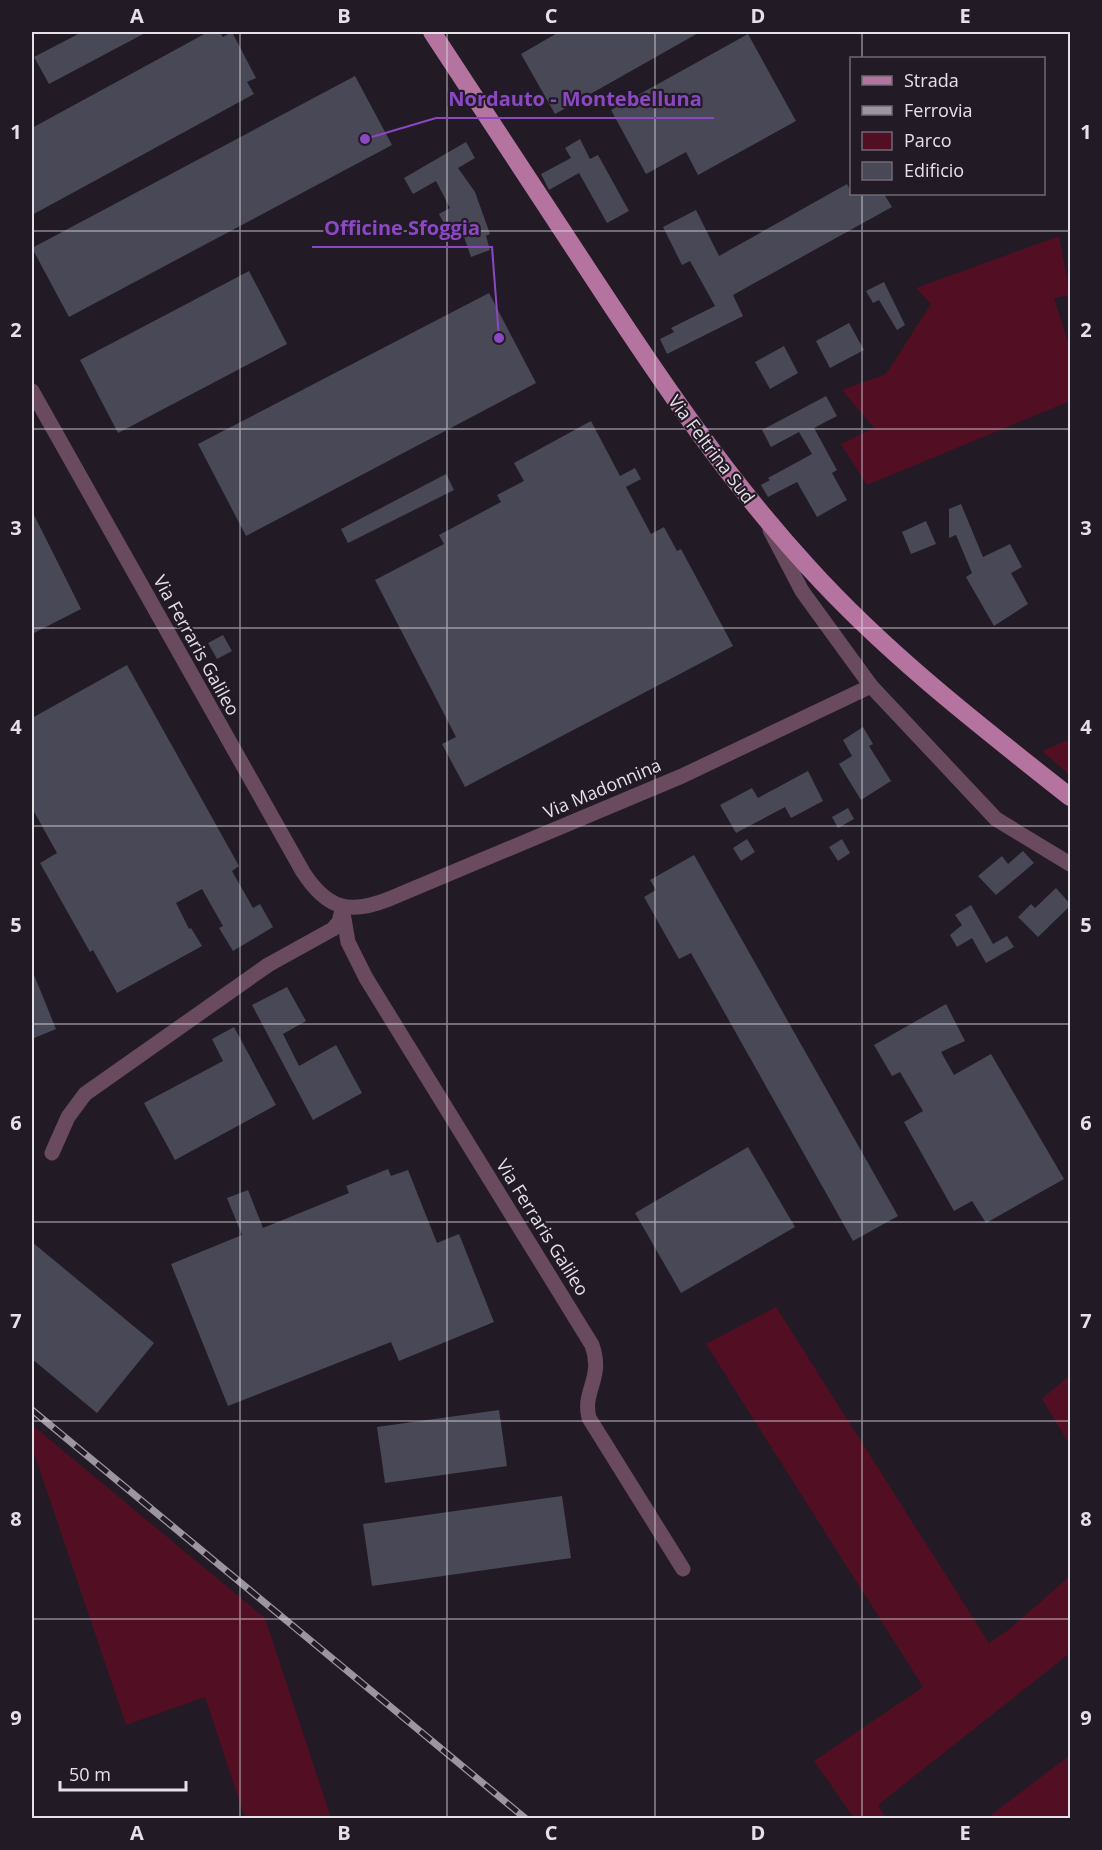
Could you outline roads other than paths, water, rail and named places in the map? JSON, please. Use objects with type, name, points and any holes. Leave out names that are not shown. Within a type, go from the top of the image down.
[{"type":"main road","name":"Via Feltrina Sud","points":[[432,32],[664,385],[712,453],[763,516],[848,610],[898,657],[975,722],[1071,797]]},
{"type":"street","name":"Via Ferraris Galileo","points":[[32,391],[303,872],[320,893],[342,907],[348,942],[366,978],[592,1345],[597,1370],[588,1401],[589,1418],[683,1569]]},
{"type":"street","points":[[763,516],[802,591],[871,686],[996,819],[1071,864]]},
{"type":"street","name":"Via Madonnina","points":[[342,907],[362,909],[389,899],[682,776],[871,686]]},
{"type":"street","points":[[52,1153],[68,1117],[85,1094],[268,965],[333,929],[339,922],[342,907]]},
{"type":"railway","points":[[32,1410],[525,1818]]},
{"type":"place","name":"Nordauto - Montebelluna","points":[[365,139]]},
{"type":"place","name":"Officine Sfoggia","points":[[499,338]]}]
